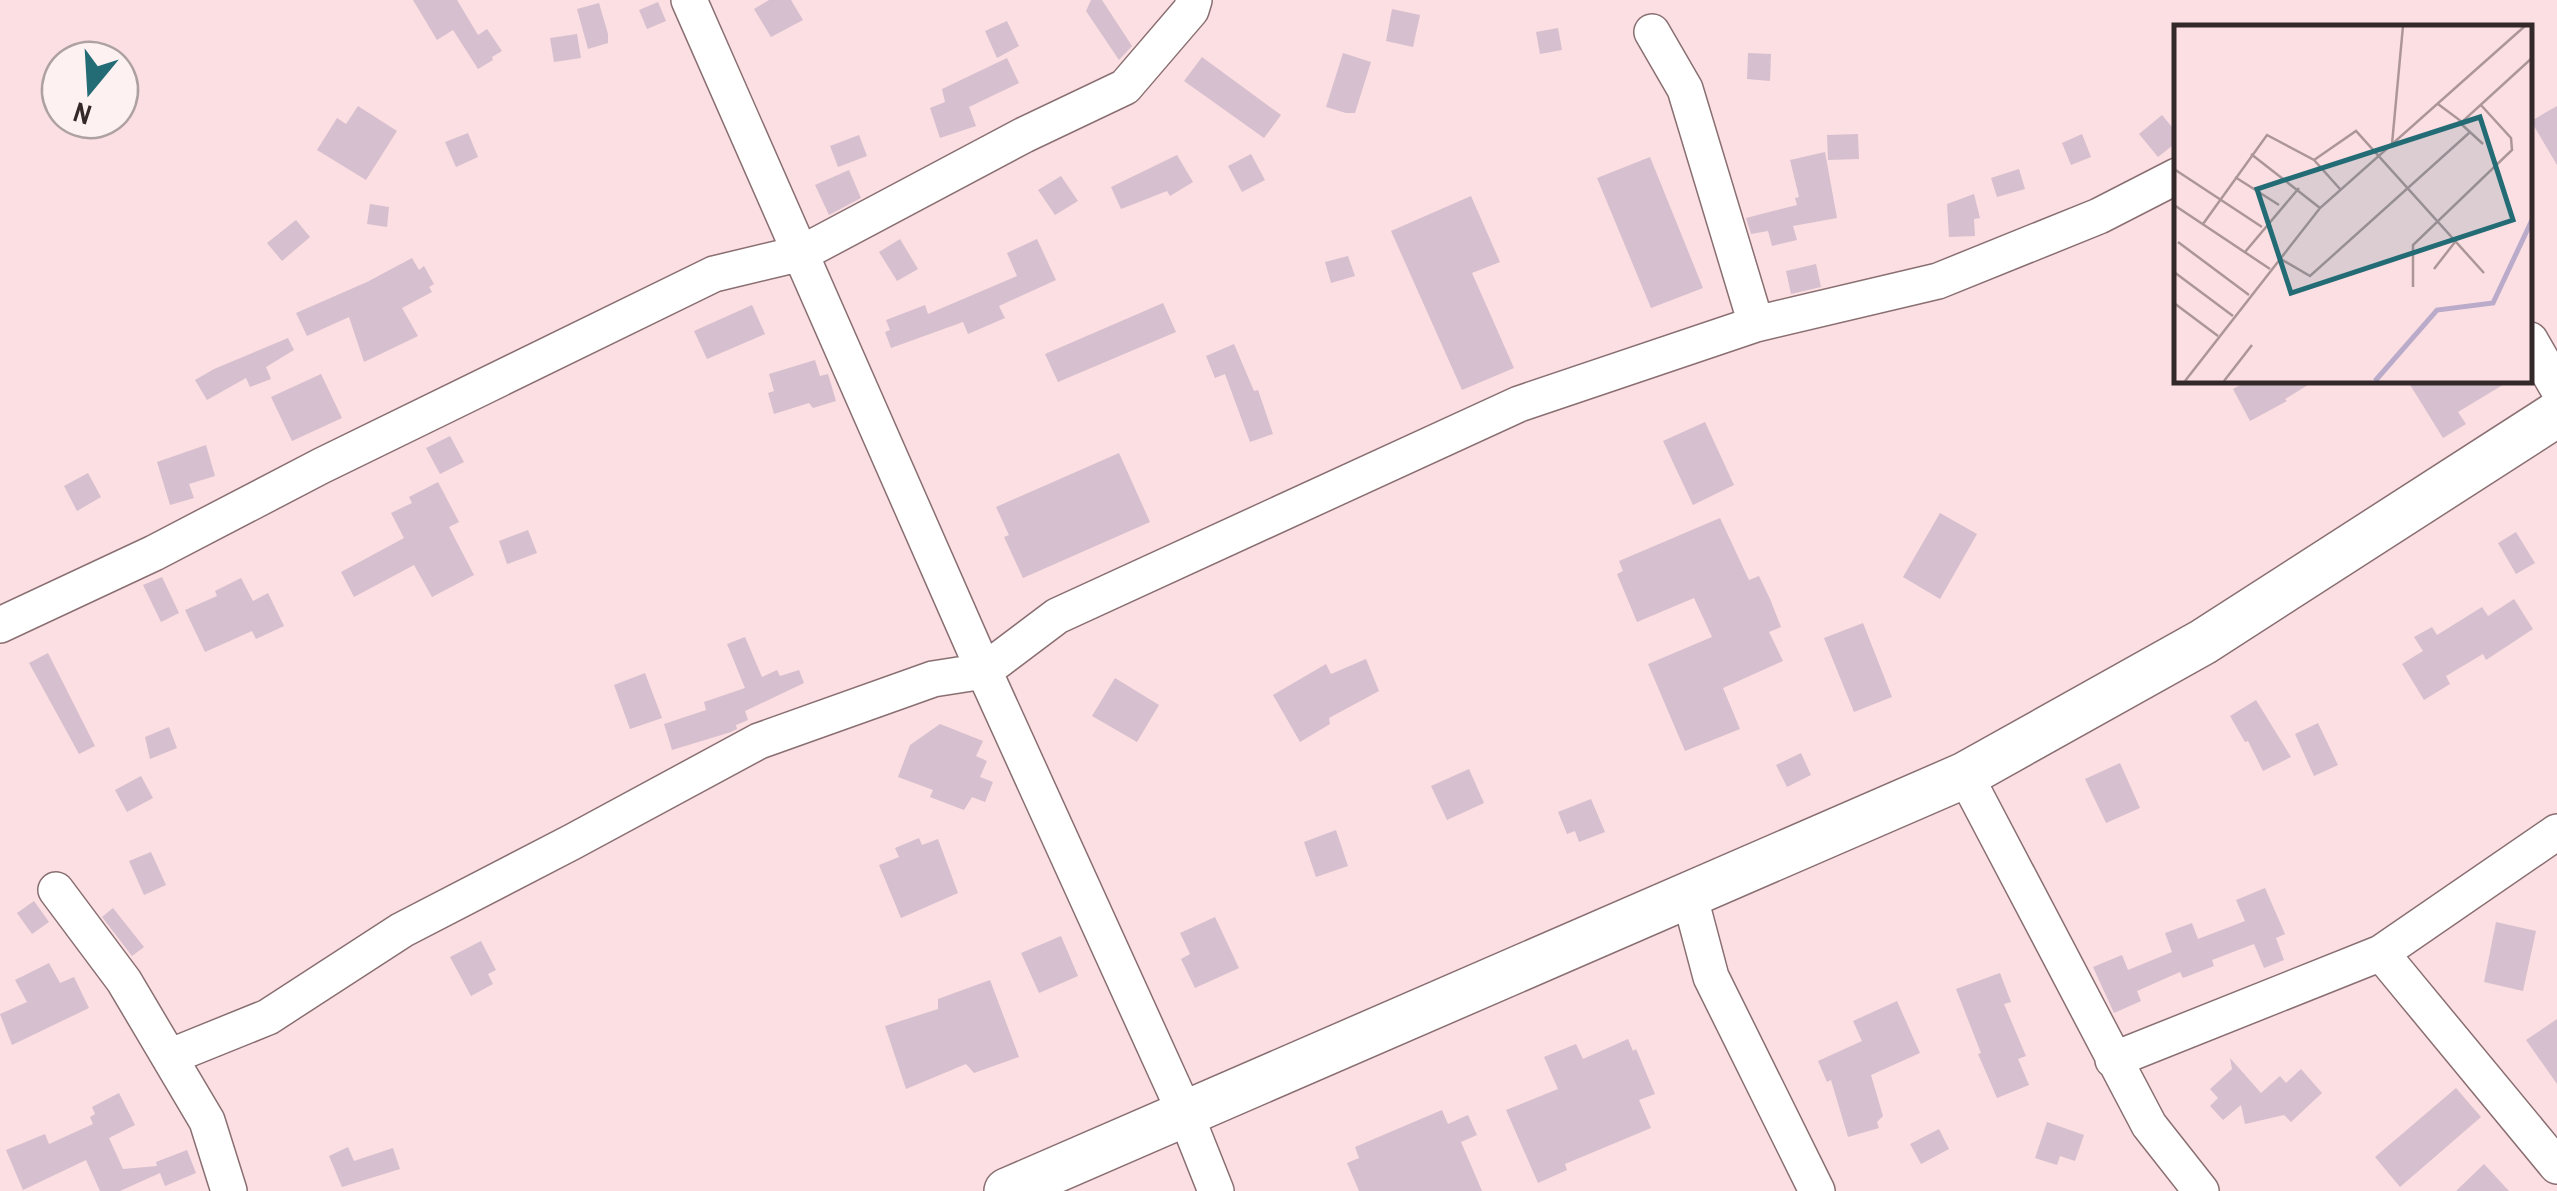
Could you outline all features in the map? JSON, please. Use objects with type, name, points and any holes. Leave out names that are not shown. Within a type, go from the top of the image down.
[{"type":"main road","points":[[1007,1191],[1965,775],[2203,642],[2557,414]]},
{"type":"street","points":[[689,0],[1216,1191]]},
{"type":"street","points":[[0,626],[714,274],[802,252],[1024,135],[1125,87],[1191,10],[1194,0]]},
{"type":"street","points":[[1652,32],[1685,90],[1756,324]]},
{"type":"street","points":[[168,1057],[268,1017],[402,930],[760,741],[933,680],[984,670],[1057,616],[1520,404],[1756,324],[1938,282],[2098,216],[2174,178]]},
{"type":"street","points":[[2532,344],[2557,388]]},
{"type":"street","points":[[1965,775],[2149,1126],[2201,1191]]},
{"type":"street","points":[[2113,1060],[2380,953],[2557,832]]},
{"type":"street","points":[[56,890],[124,981],[207,1122],[229,1191]]},
{"type":"street","points":[[1689,894],[1712,977],[1817,1191]]},
{"type":"street","points":[[2380,953],[2557,1166]]},
{"type":"building","points":[[413,0],[457,0],[478,35],[487,29],[502,51],[478,69],[453,30],[437,40]]},
{"type":"building","points":[[769,0],[791,0],[803,20],[771,37],[754,9]]},
{"type":"building","points":[[1091,0],[1102,0],[1132,46],[1119,60],[1086,11]]},
{"type":"building","points":[[658,2],[666,21],[647,29],[639,10]]},
{"type":"building","points":[[599,3],[608,43],[588,49],[577,9]]},
{"type":"building","points":[[1392,9],[1420,15],[1413,47],[1386,41]]},
{"type":"building","points":[[1007,21],[1019,46],[997,58],[985,31]]},
{"type":"building","points":[[1558,28],[1562,50],[1540,54],[1536,32]]},
{"type":"building","points":[[577,34],[581,58],[554,62],[550,38]]},
{"type":"building","points":[[1343,53],[1371,62],[1355,113],[1326,107]]},
{"type":"building","points":[[1748,53],[1771,54],[1770,81],[1747,79]]},
{"type":"building","points":[[1202,57],[1281,115],[1264,138],[1184,81]]},
{"type":"building","points":[[1007,58],[1019,83],[969,107],[976,126],[940,138],[930,108],[945,102],[942,89]]},
{"type":"building","points":[[358,106],[397,131],[366,180],[317,150],[337,118],[346,124]]},
{"type":"building","points":[[2557,106],[2557,165],[2532,123]]},
{"type":"building","points":[[2162,115],[2174,129],[2174,144],[2158,157],[2139,134]]},
{"type":"building","points":[[468,133],[478,157],[456,167],[445,142]]},
{"type":"building","points":[[1858,134],[1859,159],[1828,160],[1827,135]]},
{"type":"building","points":[[2082,134],[2091,157],[2071,165],[2062,143]]},
{"type":"building","points":[[859,135],[867,156],[838,167],[830,146]]},
{"type":"building","points":[[1825,152],[1837,218],[1793,226],[1797,240],[1772,246],[1768,231],[1751,234],[1746,218],[1797,205],[1795,198],[1799,197],[1790,160]]},
{"type":"building","points":[[1251,154],[1265,180],[1242,192],[1228,166]]},
{"type":"building","points":[[1177,155],[1193,182],[1170,196],[1167,191],[1121,209],[1111,187]]},
{"type":"building","points":[[1650,157],[1703,288],[1651,308],[1597,178]]},
{"type":"building","points":[[2019,169],[2025,189],[1997,197],[1991,178]]},
{"type":"building","points":[[849,170],[861,198],[829,215],[815,185]]},
{"type":"building","points":[[1061,176],[1078,201],[1055,215],[1038,190]]},
{"type":"building","points":[[1974,194],[1980,218],[1974,219],[1975,236],[1949,237],[1947,204]]},
{"type":"building","points":[[1471,196],[1500,262],[1472,273],[1514,368],[1462,390],[1391,231]]},
{"type":"building","points":[[370,204],[389,207],[387,227],[367,224]]},
{"type":"building","points":[[296,220],[310,237],[282,261],[267,243]]},
{"type":"building","points":[[900,239],[918,269],[897,281],[879,252]]},
{"type":"building","points":[[1037,239],[1056,280],[999,306],[1005,318],[968,334],[963,322],[891,348],[885,332],[890,330],[886,320],[925,305],[928,314],[1017,276],[1007,253]]},
{"type":"building","points":[[1348,256],[1355,276],[1331,283],[1325,262]]},
{"type":"building","points":[[412,258],[419,270],[424,266],[434,284],[429,287],[432,292],[402,308],[418,336],[364,362],[349,317],[307,336],[296,313]]},
{"type":"building","points":[[1816,264],[1821,287],[1791,294],[1786,271]]},
{"type":"building","points":[[1163,303],[1176,332],[1058,382],[1045,354]]},
{"type":"building","points":[[752,305],[765,334],[707,359],[694,331]]},
{"type":"building","points":[[288,338],[294,350],[266,367],[271,379],[250,387],[246,378],[207,400],[195,380],[214,369]]},
{"type":"building","points":[[1234,344],[1254,391],[1258,390],[1273,434],[1250,442],[1225,374],[1215,378],[1206,356]]},
{"type":"building","points":[[815,360],[820,376],[828,374],[836,401],[813,408],[809,403],[774,414],[768,393],[774,391],[769,374]]},
{"type":"building","points":[[321,374],[342,418],[292,441],[271,397]]},
{"type":"building","points":[[2245,382],[2313,382],[2250,421],[2233,389]]},
{"type":"building","points":[[2408,382],[2508,382],[2458,412],[2466,424],[2443,438]]},
{"type":"building","points":[[1705,422],[1734,485],[1693,505],[1663,441]]},
{"type":"building","points":[[450,436],[464,462],[440,474],[426,448]]},
{"type":"building","points":[[206,445],[215,476],[189,484],[194,498],[170,505],[157,462]]},
{"type":"building","points":[[1119,453],[1150,522],[1023,578],[1004,537],[1009,535],[996,507]]},
{"type":"building","points":[[88,473],[101,497],[77,511],[64,486]]},
{"type":"building","points":[[438,482],[459,522],[449,527],[474,575],[432,597],[414,565],[354,597],[341,572],[404,538],[391,513],[412,503],[409,497]]},
{"type":"building","points":[[1940,513],[1977,534],[1940,599],[1903,577]]},
{"type":"building","points":[[1720,518],[1749,580],[1759,576],[1770,599],[1781,627],[1769,632],[1783,661],[1723,688],[1740,729],[1685,751],[1648,664],[1712,637],[1694,598],[1637,622],[1617,574],[1623,571],[1619,561]]},
{"type":"building","points":[[528,530],[537,553],[507,564],[499,541]]},
{"type":"building","points":[[2516,532],[2535,563],[2516,574],[2498,543]]},
{"type":"building","points":[[162,577],[179,613],[161,622],[143,585]]},
{"type":"building","points":[[241,578],[253,601],[268,593],[284,626],[256,639],[252,631],[205,652],[185,610],[217,596],[215,591]]},
{"type":"building","points":[[2514,599],[2533,629],[2486,660],[2483,654],[2446,676],[2450,684],[2424,700],[2402,664],[2423,651],[2414,637],[2432,627],[2437,635],[2482,607],[2488,616]]},
{"type":"building","points":[[1863,623],[1892,697],[1854,712],[1824,638]]},
{"type":"building","points":[[745,637],[762,677],[777,670],[780,676],[799,670],[804,683],[745,711],[748,720],[736,725],[737,729],[672,750],[664,724],[706,710],[704,702],[745,688],[727,644]]},
{"type":"building","points":[[48,653],[95,746],[79,754],[29,663]]},
{"type":"building","points":[[1366,659],[1379,691],[1329,718],[1330,724],[1300,742],[1273,695],[1326,664],[1331,674]]},
{"type":"building","points":[[645,673],[662,718],[630,729],[614,685]]},
{"type":"building","points":[[1115,678],[1159,705],[1137,742],[1092,716]]},
{"type":"building","points":[[2256,700],[2291,757],[2263,771],[2230,716]]},
{"type":"building","points":[[2318,723],[2338,765],[2314,776],[2295,734]]},
{"type":"building","points":[[940,724],[983,741],[976,756],[987,761],[980,777],[993,782],[985,802],[972,797],[964,810],[930,797],[933,790],[898,777],[910,745]]},
{"type":"building","points":[[169,727],[177,748],[150,759],[145,737]]},
{"type":"building","points":[[1801,753],[1811,775],[1787,787],[1776,765]]},
{"type":"building","points":[[2120,763],[2140,808],[2106,823],[2085,779]]},
{"type":"building","points":[[1469,769],[1484,803],[1447,820],[1431,786]]},
{"type":"building","points":[[141,776],[153,798],[127,812],[115,790]]},
{"type":"building","points":[[1591,799],[1605,832],[1579,842],[1575,831],[1567,834],[1558,812]]},
{"type":"building","points":[[1336,830],[1348,866],[1316,877],[1304,842]]},
{"type":"building","points":[[919,838],[922,845],[938,839],[958,893],[901,918],[879,865],[899,857],[895,848]]},
{"type":"building","points":[[151,852],[166,885],[144,895],[129,861]]},
{"type":"building","points":[[2265,888],[2285,934],[2276,938],[2284,960],[2264,968],[2254,944],[2212,960],[2214,966],[2183,978],[2180,972],[2137,991],[2141,1001],[2114,1013],[2093,967],[2122,955],[2128,970],[2172,952],[2165,933],[2192,923],[2198,939],[2245,921],[2236,900]]},
{"type":"building","points":[[34,901],[49,922],[32,934],[17,913]]},
{"type":"building","points":[[113,908],[144,947],[132,956],[102,917]]},
{"type":"building","points":[[1215,917],[1239,968],[1195,988],[1181,959],[1190,954],[1180,933]]},
{"type":"building","points":[[2496,922],[2536,931],[2523,991],[2484,982]]},
{"type":"building","points":[[1061,936],[1078,976],[1039,993],[1021,953]]},
{"type":"building","points":[[481,941],[496,970],[488,974],[493,984],[471,996],[450,957]]},
{"type":"building","points":[[49,963],[60,983],[74,977],[89,1008],[12,1045],[0,1014],[27,1002],[15,980]]},
{"type":"building","points":[[2000,973],[2011,1002],[2004,1004],[2026,1056],[2018,1059],[2029,1085],[1997,1098],[1956,989]]},
{"type":"building","points":[[990,980],[1019,1057],[974,1073],[966,1064],[906,1089],[885,1026],[938,1009],[938,999]]},
{"type":"building","points":[[1897,1001],[1920,1053],[1871,1075],[1883,1116],[1877,1122],[1879,1128],[1848,1137],[1831,1080],[1827,1082],[1818,1061],[1862,1041],[1853,1021]]},
{"type":"building","points":[[2557,1019],[2557,1084],[2526,1040]]},
{"type":"building","points":[[1628,1039],[1655,1094],[1639,1100],[1651,1128],[1565,1164],[1567,1170],[1538,1183],[1506,1110],[1558,1089],[1544,1057],[1576,1044],[1583,1059]]},
{"type":"building","points":[[2230,1058],[2261,1093],[2280,1076],[2286,1083],[2301,1069],[2322,1093],[2291,1122],[2284,1115],[2245,1124],[2241,1105],[2223,1120],[2210,1106],[2218,1098],[2210,1089],[2232,1069]]},
{"type":"building","points":[[2456,1088],[2481,1117],[2400,1187],[2375,1157]]},
{"type":"building","points":[[119,1093],[135,1125],[109,1138],[123,1169],[157,1166],[156,1162],[187,1150],[196,1173],[165,1186],[160,1173],[120,1191],[100,1191],[86,1160],[23,1190],[6,1150],[45,1134],[49,1144],[93,1124],[92,1107]]},
{"type":"building","points":[[1442,1110],[1448,1124],[1468,1115],[1477,1135],[1461,1142],[1482,1191],[1359,1191],[1347,1163],[1359,1158],[1355,1147]]},
{"type":"building","points":[[2047,1122],[2084,1135],[2075,1161],[2060,1156],[2057,1165],[2035,1158]]},
{"type":"building","points":[[1939,1129],[1949,1149],[1921,1164],[1910,1144]]},
{"type":"building","points":[[348,1147],[354,1161],[393,1148],[400,1169],[342,1187],[329,1156]]},
{"type":"building","points":[[2484,1164],[2509,1191],[2456,1191]]}]
